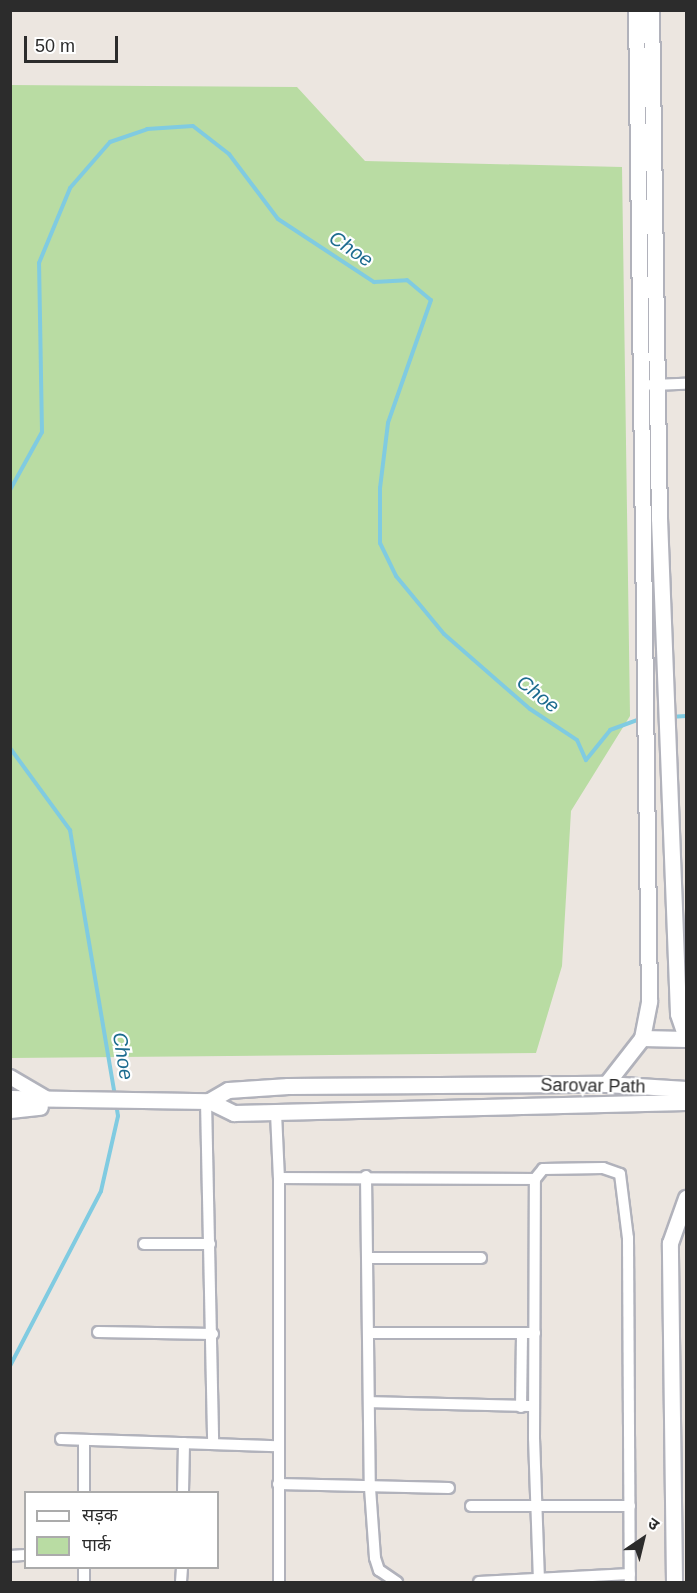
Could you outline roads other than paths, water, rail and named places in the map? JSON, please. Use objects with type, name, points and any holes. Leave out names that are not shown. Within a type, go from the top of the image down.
[{"type":"main road","points":[[636,10],[649,385],[662,577],[678,1014],[687,1038],[642,1038]]},
{"type":"main road","points":[[606,1084],[642,1038],[649,1001],[644,578],[649,385],[651,10]]},
{"type":"main road","points":[[644,578],[662,577]]},
{"type":"main road","points":[[646,747],[668,746]]},
{"type":"main road","name":"Sarovar Path","points":[[207,1101],[228,1090],[288,1086],[606,1084],[687,1089]]},
{"type":"main road","points":[[10,1098],[207,1101],[234,1113],[687,1102]]},
{"type":"main road","points":[[10,1110],[49,1106],[52,1098]]},
{"type":"main road","points":[[674,1582],[670,1243],[687,1198]]},
{"type":"street","points":[[649,385],[687,384]]},
{"type":"street","points":[[10,1077],[52,1098]]},
{"type":"street","points":[[207,1101],[213,1334],[213,1444]]},
{"type":"street","points":[[276,1113],[279,1178],[277,1446],[279,1582]]},
{"type":"street","points":[[480,1582],[539,1581],[630,1578],[628,1238],[620,1174],[603,1168],[543,1169],[535,1179],[534,1406],[539,1581]]},
{"type":"street","points":[[279,1178],[366,1176],[535,1179]]},
{"type":"street","points":[[366,1176],[370,1258],[370,1488],[375,1558],[379,1570],[398,1582]]},
{"type":"street","points":[[144,1244],[210,1244]]},
{"type":"street","points":[[370,1258],[481,1258]]},
{"type":"street","points":[[98,1332],[213,1334]]},
{"type":"street","points":[[369,1333],[535,1333]]},
{"type":"street","points":[[521,1407],[522,1333]]},
{"type":"street","points":[[370,1402],[534,1406]]},
{"type":"street","points":[[61,1439],[277,1446]]},
{"type":"street","points":[[84,1440],[84,1491]]},
{"type":"street","points":[[183,1443],[183,1491]]},
{"type":"street","points":[[278,1484],[370,1488],[449,1488]]},
{"type":"street","points":[[471,1506],[630,1506]]},
{"type":"waterway","name":"Choe","points":[[10,490],[42,432],[39,263],[70,188],[110,142],[147,129],[193,126],[229,154],[278,219],[374,282],[407,280],[431,300],[388,423],[380,488],[380,543],[396,576],[444,634],[530,709],[577,740],[586,760],[610,730],[641,719]]},
{"type":"waterway","name":"Choe","points":[[669,717],[686,716]]},
{"type":"waterway","name":"Choe","points":[[10,748],[70,830],[115,1096]]},
{"type":"waterway","name":"Choe","points":[[10,1366],[101,1191],[118,1116],[116,1104]]}]
